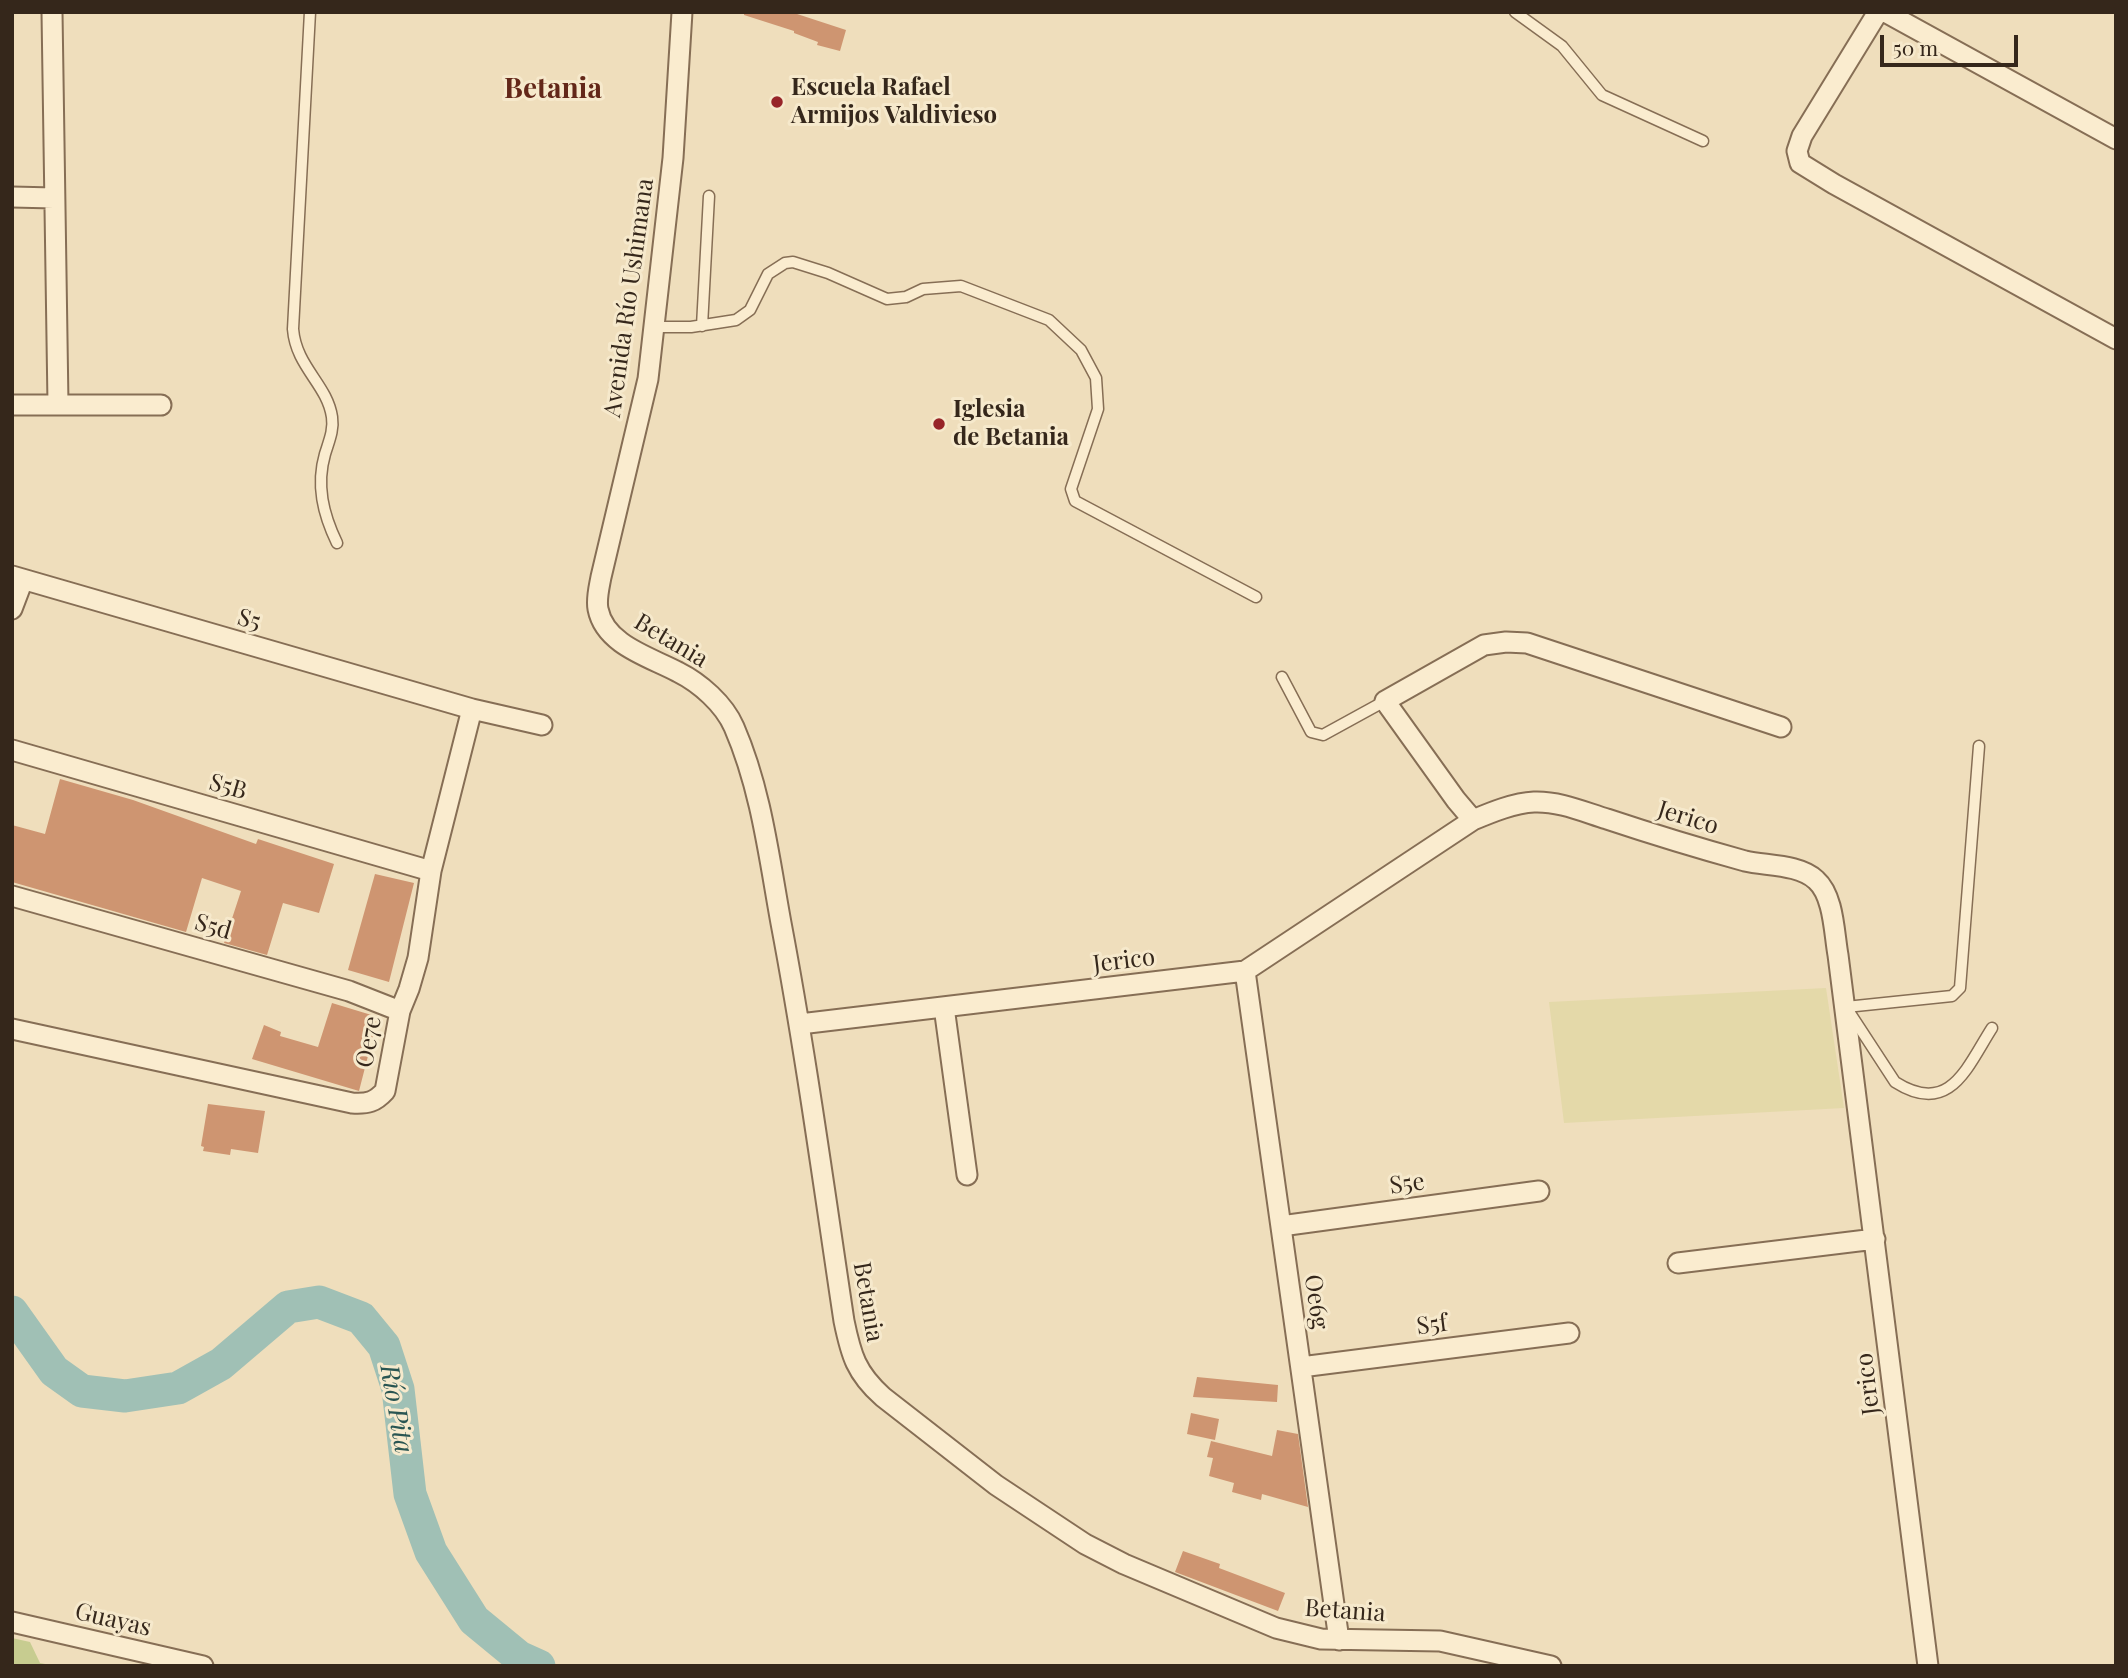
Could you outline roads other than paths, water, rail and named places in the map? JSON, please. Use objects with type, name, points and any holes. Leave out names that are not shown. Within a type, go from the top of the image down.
[{"type":"street","points":[[52,12],[58,404]]},
{"type":"street","name":"Avenida Río Ushimana","points":[[605,627],[597,607],[597,598],[648,379],[655,327],[673,158],[682,12]]},
{"type":"street","points":[[1878,12],[1802,136],[1797,151],[1800,163],[2116,339]]},
{"type":"street","points":[[1885,12],[2116,139]]},
{"type":"street","points":[[12,197],[54,198]]},
{"type":"street","points":[[12,405],[161,405]]},
{"type":"street","points":[[12,609],[18,578]]},
{"type":"street","name":"S5","points":[[18,578],[472,709],[542,725]]},
{"type":"street","name":"Betania","points":[[605,627],[640,655],[680,673],[718,704],[732,724],[747,761],[762,817],[800,1024],[844,1321],[852,1356],[867,1383],[996,1485],[1085,1545],[1276,1628],[1305,1636],[1339,1640],[1440,1641],[1551,1666]]},
{"type":"street","points":[[1473,820],[1385,701],[1484,645],[1527,643],[1782,727]]},
{"type":"street","name":"Oe7e","points":[[12,1029],[352,1103],[368,1104],[378,1099],[385,1091],[400,1011],[418,958],[431,871],[472,709]]},
{"type":"street","name":"S5B","points":[[12,750],[431,871]]},
{"type":"street","name":"Jerico","points":[[800,1024],[1245,971],[1473,820],[1533,802],[1549,803],[1744,860],[1806,873],[1816,879],[1829,904],[1846,1007],[1928,1666]]},
{"type":"street","name":"S5d","points":[[12,896],[349,991],[400,1011]]},
{"type":"street","name":"Oe6g","points":[[1245,971],[1339,1640]]},
{"type":"street","points":[[944,1007],[967,1175]]},
{"type":"street","name":"S5e","points":[[1281,1226],[1539,1191]]},
{"type":"street","points":[[1678,1263],[1875,1239]]},
{"type":"street","name":"S5f","points":[[1301,1367],[1569,1333]]},
{"type":"street","name":"Guayas","points":[[12,1622],[204,1666]]},
{"type":"lane","points":[[310,12],[293,329],[298,354],[327,400],[332,417],[331,435],[322,466],[321,495],[329,527],[337,543]]},
{"type":"lane","points":[[1515,12],[1562,46],[1602,95],[1703,141]]},
{"type":"lane","points":[[702,326],[709,196]]},
{"type":"lane","points":[[655,327],[702,326],[736,320],[750,310],[768,274],[785,262],[828,273],[887,299],[906,297],[923,289],[961,286],[1049,320],[1064,331],[1081,350],[1096,378],[1098,409],[1071,489],[1075,502],[1256,597]]},
{"type":"lane","points":[[1282,677],[1311,732],[1323,735],[1385,701]]},
{"type":"lane","points":[[1979,746],[1960,988],[1952,996],[1846,1007],[1895,1082],[1920,1093],[1944,1092],[1955,1085],[1992,1028]]},
{"type":"waterway","name":"Río Pita","points":[[12,1312],[54,1371],[82,1391],[125,1396],[178,1388],[221,1364],[288,1307],[319,1302],[361,1318],[384,1346],[398,1389],[410,1494],[431,1552],[474,1620],[519,1657],[539,1666]]},
{"type":"place","name":"Escuela Rafael Armijos Valdivieso","points":[[777,102]]},
{"type":"place","name":"Iglesia de Betania","points":[[939,424]]},
{"type":"district","name":"Betania","points":[[553,89]]}]
